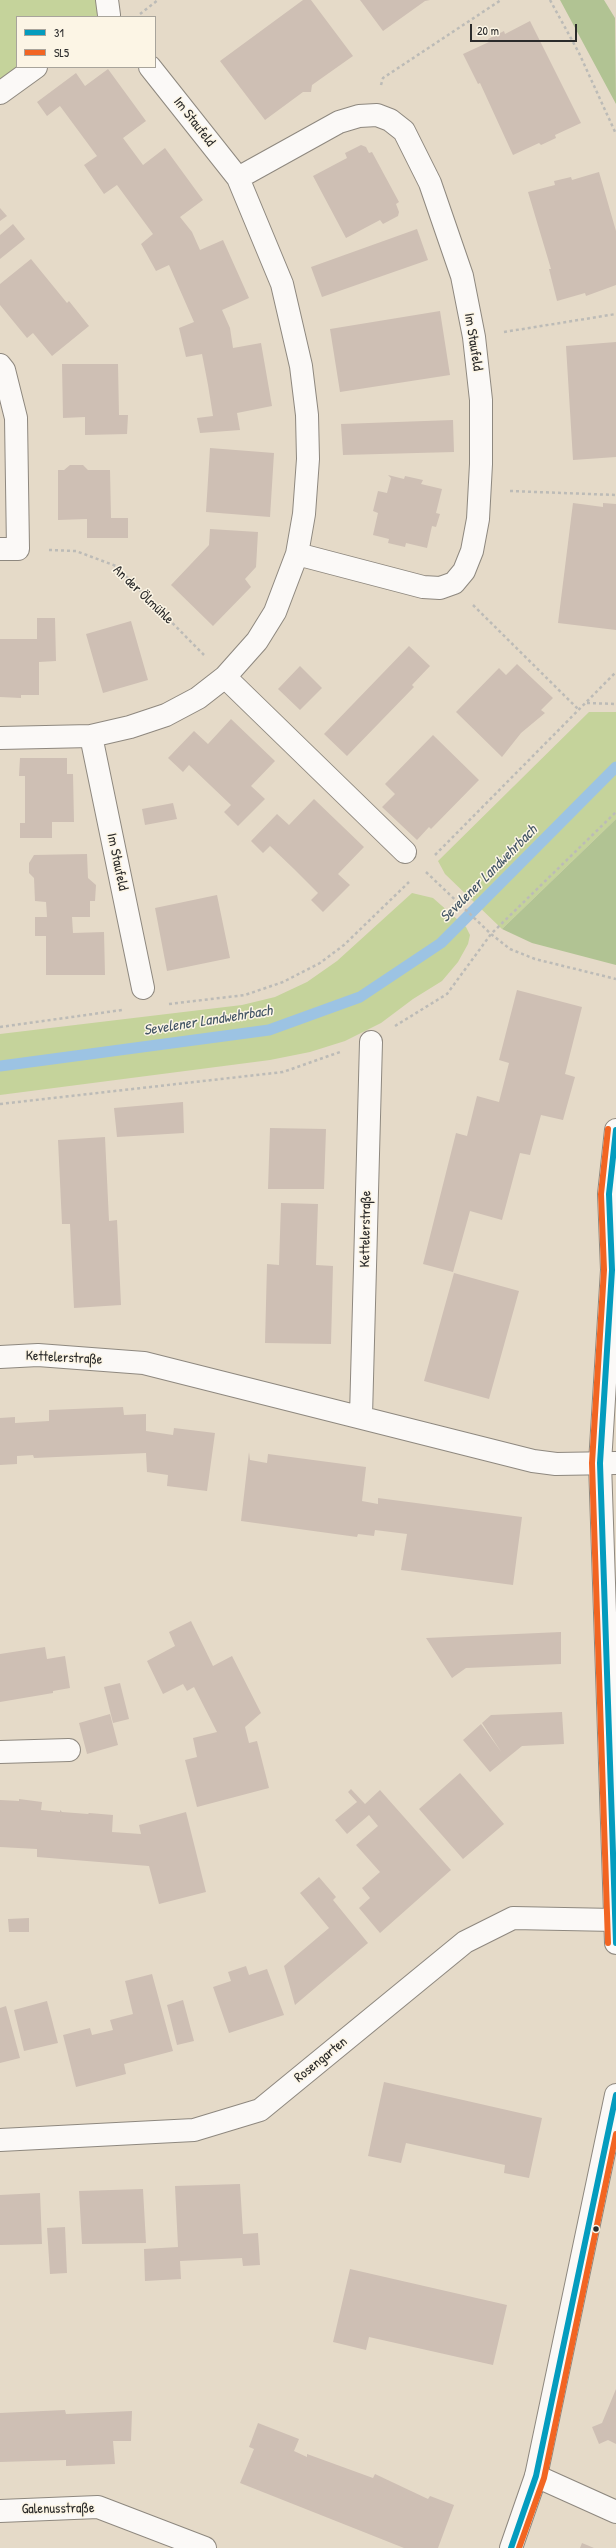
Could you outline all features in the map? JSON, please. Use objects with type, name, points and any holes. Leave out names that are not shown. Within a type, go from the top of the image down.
[{"type":"street","points":[[0,93],[35,68]]},
{"type":"street","name":"Im Staufeld","points":[[0,738],[91,736],[130,727],[166,715],[198,698],[225,677],[257,641],[275,612],[297,554],[304,514],[308,459],[307,415],[301,366],[282,284],[238,178],[151,68]]},
{"type":"street","points":[[238,178],[339,122],[359,116],[377,115]]},
{"type":"street","name":"Im Staufeld","points":[[377,115],[390,120],[404,131],[415,149],[435,196],[462,276],[474,337],[481,400],[479,490],[472,551],[464,571],[454,583]]},
{"type":"street","points":[[0,365],[4,370],[16,418],[9,549]]},
{"type":"street","points":[[297,554],[423,587],[440,588],[454,583]]},
{"type":"street","points":[[225,677],[405,852]]},
{"type":"street","name":"Im Staufeld","points":[[91,736],[143,988]]},
{"type":"street","name":"Kettelerstraße","points":[[361,1416],[371,1042]]},
{"type":"street","points":[[616,1130],[609,1194],[614,1263],[608,1463],[616,1942]]},
{"type":"street","name":"Kettelerstraße","points":[[0,1357],[38,1355],[144,1363],[361,1416],[533,1461],[556,1464],[608,1463]]},
{"type":"street","points":[[0,1752],[69,1750]]},
{"type":"street","name":"Rosengarten","points":[[0,2140],[194,2130],[260,2110],[465,1942],[513,1918],[615,1920]]},
{"type":"street","points":[[511,2548],[536,2476],[615,2109]]},
{"type":"street","points":[[536,2476],[616,2512]]},
{"type":"street","name":"Galenusstraße","points":[[0,2511],[98,2507],[205,2548]]},
{"type":"path","points":[[136,16],[158,0]]},
{"type":"path","points":[[377,115],[377,95],[383,78],[501,0]]},
{"type":"path","points":[[550,0],[582,59],[616,134]]},
{"type":"path","points":[[474,337],[616,314]]},
{"type":"path","points":[[479,490],[616,495]]},
{"type":"path","name":"An der Ölmühle","points":[[9,549],[76,551],[116,566],[225,677]]},
{"type":"path","points":[[454,583],[479,612],[579,710]]},
{"type":"path","points":[[433,857],[616,672]]},
{"type":"path","points":[[586,703],[616,704]]},
{"type":"path","points":[[0,1104],[283,1072],[371,1042],[447,994],[491,934],[616,812]]},
{"type":"path","points":[[422,868],[491,934],[510,949],[536,959],[616,979]]},
{"type":"path","points":[[245,995],[283,982],[320,963],[344,945],[412,878]]},
{"type":"green space","points":[[0,0],[107,0],[106,16],[16,16],[16,68],[35,68],[0,93]]},
{"type":"green space","points":[[560,0],[604,0],[615,18],[616,104]]},
{"type":"green space","points":[[589,712],[616,712],[616,819],[502,929],[445,874],[438,861]]},
{"type":"green space","points":[[616,819],[616,965],[532,943],[502,929]]},
{"type":"green space","points":[[412,893],[433,898],[466,927],[470,935],[468,944],[458,962],[442,981],[413,999],[381,1023],[345,1041],[310,1052],[270,1060],[0,1095],[0,1034],[242,1005],[275,997],[307,982],[337,961]]},
{"type":"building","points":[[303,0],[311,0],[353,56],[312,85],[311,92],[303,92],[265,120],[220,61]]},
{"type":"building","points":[[360,0],[430,0],[425,1],[383,31]]},
{"type":"building","points":[[530,21],[581,123],[555,135],[556,138],[541,145],[539,143],[513,155],[480,83],[478,84],[463,54],[489,42],[488,39],[504,31],[505,34]]},
{"type":"building","points":[[108,69],[146,121],[123,138],[143,165],[165,148],[203,200],[180,217],[192,232],[200,250],[223,240],[249,298],[222,310],[230,328],[233,348],[261,343],[272,406],[237,413],[240,430],[200,433],[197,418],[213,416],[208,385],[202,354],[186,357],[179,328],[194,322],[169,265],[156,271],[141,244],[153,234],[117,185],[104,194],[84,165],[97,156],[60,106],[47,116],[37,102],[76,73],[85,86]]},
{"type":"building","points":[[361,145],[366,147],[369,153],[372,152],[399,202],[396,204],[399,212],[398,216],[383,224],[380,220],[346,238],[313,176],[347,158],[345,153]]},
{"type":"building","points":[[599,172],[616,231],[616,285],[586,296],[585,293],[557,301],[549,269],[551,269],[528,192],[555,185],[554,181],[571,177],[572,180]]},
{"type":"building","points":[[0,208],[7,216],[0,221]]},
{"type":"building","points":[[13,224],[25,239],[0,259],[0,235]]},
{"type":"building","points":[[417,229],[428,260],[322,297],[311,267]]},
{"type":"building","points":[[31,259],[67,303],[69,301],[89,326],[52,356],[33,333],[27,338],[0,305],[0,284]]},
{"type":"building","points":[[440,311],[450,375],[340,392],[330,329]]},
{"type":"building","points":[[616,342],[616,457],[573,460],[566,346]]},
{"type":"building","points":[[62,364],[118,364],[119,415],[128,415],[127,434],[85,435],[85,417],[63,418]]},
{"type":"building","points":[[453,420],[454,452],[343,455],[341,424]]},
{"type":"building","points":[[210,448],[274,453],[270,517],[206,512]]},
{"type":"building","points":[[70,465],[83,465],[88,470],[110,470],[111,518],[128,518],[128,538],[87,538],[87,519],[58,520],[58,470],[64,470]]},
{"type":"building","points":[[388,475],[404,479],[405,476],[423,480],[421,484],[442,489],[436,513],[440,514],[436,527],[432,526],[427,548],[406,543],[405,547],[388,543],[389,539],[373,535],[378,513],[373,511],[378,491],[387,493],[391,478]]},
{"type":"building","points":[[573,503],[603,507],[603,503],[616,504],[616,630],[558,623]]},
{"type":"building","points":[[210,529],[258,532],[256,567],[245,579],[251,587],[213,626],[171,585],[209,545]]},
{"type":"building","points":[[37,618],[55,618],[56,661],[39,662],[39,695],[21,695],[21,698],[0,697],[0,639],[37,639]]},
{"type":"building","points":[[131,621],[148,680],[103,693],[86,634]]},
{"type":"building","points":[[409,646],[430,666],[412,685],[414,687],[347,756],[324,734]]},
{"type":"building","points":[[517,664],[553,698],[541,710],[545,713],[521,733],[502,757],[456,712],[499,668],[506,675]]},
{"type":"building","points":[[300,666],[322,688],[300,710],[278,689]]},
{"type":"building","points":[[231,719],[275,761],[251,786],[265,799],[238,826],[224,812],[231,805],[189,765],[183,772],[168,758],[194,731],[208,744]]},
{"type":"building","points":[[433,735],[479,780],[431,829],[429,827],[417,840],[382,807],[395,794],[385,784]]},
{"type":"building","points":[[20,758],[67,758],[67,774],[73,774],[74,822],[52,822],[52,838],[20,838],[20,823],[25,823],[25,776],[19,776]]},
{"type":"building","points":[[314,799],[364,847],[338,874],[350,885],[323,912],[311,900],[318,893],[294,869],[270,846],[263,853],[251,841],[277,814],[289,825]]},
{"type":"building","points":[[173,803],[177,819],[145,825],[142,809]]},
{"type":"building","points":[[87,854],[88,878],[96,885],[95,901],[90,901],[90,917],[72,917],[73,933],[104,932],[105,975],[46,975],[46,936],[35,936],[35,917],[47,917],[46,902],[35,901],[34,878],[29,873],[29,863],[34,855]]},
{"type":"building","points":[[217,895],[230,958],[167,971],[155,908]]},
{"type":"building","points":[[517,990],[582,1007],[565,1074],[575,1077],[563,1120],[541,1115],[530,1155],[520,1153],[502,1220],[470,1211],[453,1272],[423,1264],[456,1133],[467,1136],[477,1096],[499,1102],[509,1063],[499,1060]]},
{"type":"building","points":[[183,1102],[184,1133],[117,1137],[114,1108]]},
{"type":"building","points":[[270,1128],[326,1129],[324,1189],[268,1189]]},
{"type":"building","points":[[105,1137],[109,1221],[117,1220],[121,1305],[74,1308],[70,1224],[62,1224],[58,1140]]},
{"type":"building","points":[[281,1203],[318,1204],[316,1265],[333,1266],[331,1344],[265,1343],[267,1264],[279,1265]]},
{"type":"building","points":[[454,1273],[519,1291],[489,1399],[424,1381]]},
{"type":"building","points":[[123,1407],[124,1415],[146,1414],[146,1431],[173,1435],[174,1428],[215,1433],[207,1491],[167,1486],[168,1475],[147,1472],[146,1453],[34,1458],[33,1455],[17,1456],[17,1464],[0,1465],[0,1418],[15,1417],[15,1423],[49,1421],[49,1410]]},
{"type":"building","points":[[249,1452],[250,1460],[267,1463],[268,1454],[366,1467],[362,1501],[378,1504],[378,1498],[522,1517],[513,1585],[401,1570],[407,1534],[375,1530],[374,1536],[358,1534],[357,1537],[241,1521]]},
{"type":"building","points":[[191,1621],[213,1666],[232,1656],[261,1713],[245,1727],[249,1743],[257,1741],[269,1788],[197,1807],[185,1760],[197,1757],[193,1738],[217,1732],[194,1687],[187,1691],[183,1684],[163,1694],[147,1661],[175,1646],[169,1632]]},
{"type":"building","points":[[561,1632],[561,1664],[466,1668],[452,1678],[426,1638]]},
{"type":"building","points":[[45,1647],[47,1659],[65,1656],[70,1688],[53,1691],[53,1693],[0,1702],[0,1654]]},
{"type":"building","points":[[120,1683],[129,1719],[113,1723],[104,1687]]},
{"type":"building","points":[[562,1712],[564,1744],[522,1746],[490,1772],[463,1740],[481,1724],[502,1753],[482,1723],[491,1715]]},
{"type":"building","points":[[110,1714],[118,1745],[87,1754],[79,1723]]},
{"type":"building","points":[[460,1773],[504,1824],[463,1859],[419,1809]]},
{"type":"building","points":[[351,1789],[365,1804],[380,1790],[451,1870],[380,1933],[359,1908],[370,1898],[362,1888],[380,1872],[356,1845],[378,1826],[369,1815],[347,1834],[335,1820],[357,1802],[348,1792]]},
{"type":"building","points":[[19,1799],[42,1802],[41,1810],[60,1812],[60,1810],[62,1812],[113,1815],[112,1832],[141,1834],[139,1825],[186,1812],[206,1892],[159,1904],[149,1866],[37,1857],[37,1849],[0,1847],[0,1800],[19,1801]]},
{"type":"building","points":[[319,1877],[336,1897],[333,1900],[368,1943],[295,2005],[284,1966],[329,1928],[300,1893]]},
{"type":"building","points":[[29,1918],[29,1932],[9,1932],[8,1919]]},
{"type":"building","points":[[246,1966],[249,1975],[267,1969],[284,2015],[229,2033],[213,1987],[231,1981],[228,1972]]},
{"type":"building","points":[[152,1974],[173,2051],[124,2064],[126,2074],[76,2087],[63,2035],[90,2028],[92,2035],[113,2030],[110,2020],[133,2014],[125,1981]]},
{"type":"building","points":[[183,2000],[194,2041],[177,2045],[167,2005]]},
{"type":"building","points":[[47,2001],[58,2043],[24,2051],[14,2010]]},
{"type":"building","points":[[6,2006],[20,2058],[0,2063],[0,2008]]},
{"type":"building","points":[[384,2082],[542,2118],[529,2178],[504,2173],[505,2165],[406,2143],[401,2163],[368,2156]]},
{"type":"building","points":[[240,2184],[243,2234],[258,2233],[260,2265],[243,2266],[242,2258],[180,2261],[181,2279],[145,2281],[144,2249],[178,2247],[175,2186]]},
{"type":"building","points":[[143,2189],[146,2243],[82,2244],[79,2191]]},
{"type":"building","points":[[40,2193],[42,2244],[0,2245],[0,2195]]},
{"type":"building","points":[[65,2227],[67,2273],[50,2274],[47,2228]]},
{"type":"building","points":[[350,2269],[507,2305],[493,2365],[369,2337],[366,2350],[333,2342]]},
{"type":"building","points":[[616,2389],[616,2444],[608,2440],[599,2444],[592,2427],[602,2423]]},
{"type":"building","points":[[65,2410],[66,2414],[132,2411],[131,2441],[113,2441],[115,2464],[66,2466],[66,2460],[0,2462],[0,2413]]},
{"type":"building","points":[[258,2423],[299,2439],[294,2451],[307,2457],[307,2454],[373,2478],[375,2474],[428,2499],[430,2496],[454,2505],[438,2548],[404,2548],[240,2483],[254,2449],[249,2447]]},
{"type":"building","points":[[582,2543],[594,2548],[580,2548]]},
{"type":"waterway","name":"Sevelener Landwehrbach","points":[[0,1066],[269,1030],[360,997],[441,943],[616,767]]},
{"type":"transit line","name":"SL5","points":[[608,1129],[601,1194],[604,1270],[592,1463],[608,1943]]},
{"type":"transit line","name":"31","points":[[616,1130],[609,1194],[612,1270],[600,1463],[616,1943]]},
{"type":"transit line","name":"31","points":[[511,2548],[536,2476],[616,2095]]},
{"type":"transit line","name":"SL5","points":[[519,2548],[544,2478],[616,2134]]}]
